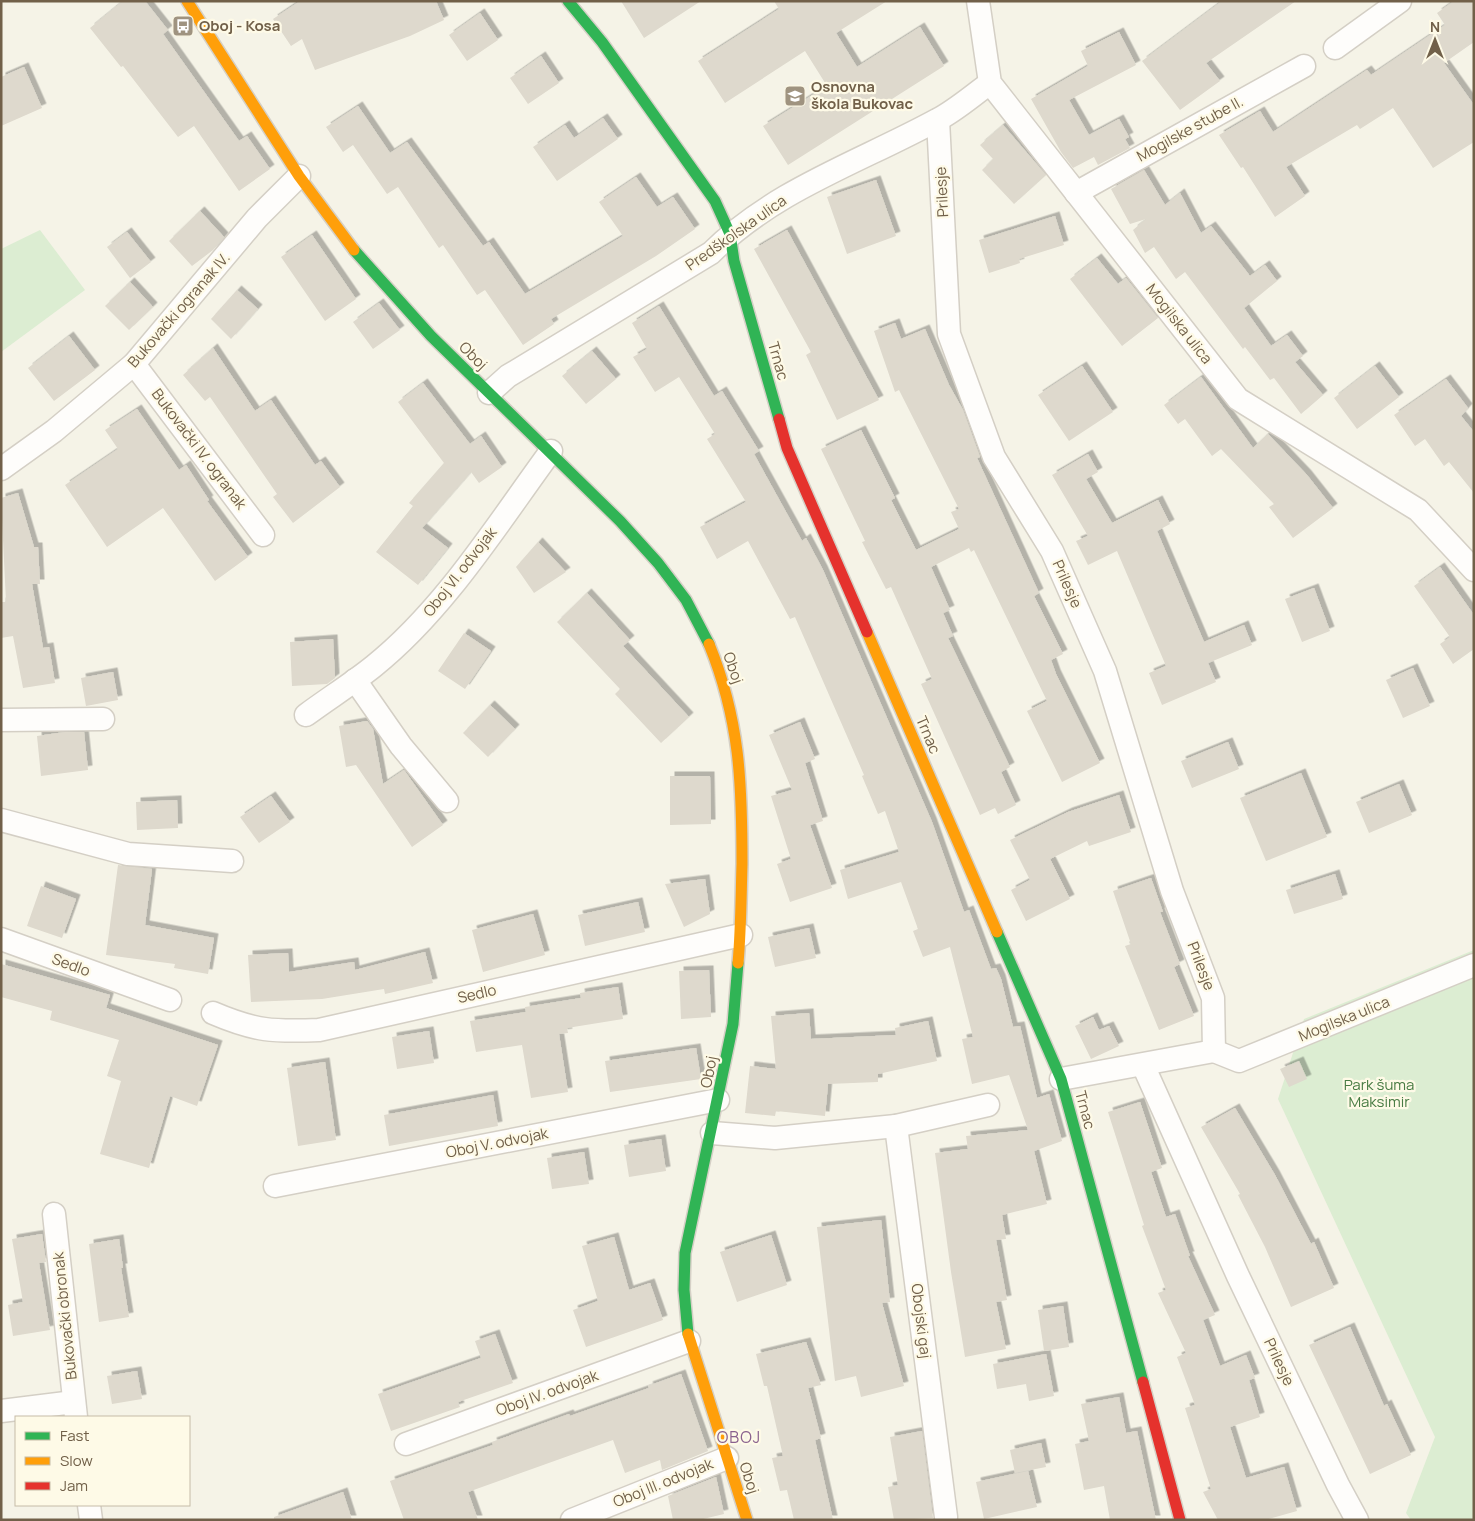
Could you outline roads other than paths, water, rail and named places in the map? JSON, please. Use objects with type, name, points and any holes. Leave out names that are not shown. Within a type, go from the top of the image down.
[{"type":"street","name":"Oboj","points":[[187,1],[298,176],[364,264],[489,393],[551,451],[620,521],[658,563],[686,600],[705,634],[724,681],[736,736],[742,798],[741,935],[733,1024],[712,1133],[685,1253],[684,1290],[689,1341],[746,1520]]},
{"type":"street","name":"Trnac","points":[[568,1],[602,42],[715,201],[730,234],[734,261],[787,448],[1061,1079],[1180,1520]]},
{"type":"street","name":"Mogilska ulica","points":[[978,1],[990,83],[1238,400],[1418,510],[1474,570]]},
{"type":"street","points":[[1335,48],[1400,1]]},
{"type":"street","name":"Mogilske stube II.","points":[[1076,193],[1304,66]]},
{"type":"street","name":"Predškolska ulica","points":[[489,393],[508,376],[711,253],[730,234],[758,214],[838,167],[938,120],[990,83]]},
{"type":"street","name":"Prilesje","points":[[938,120],[949,334],[994,457],[1052,551],[1106,671],[1172,891],[1213,998],[1214,1051]]},
{"type":"street","name":"Bukovački ogranak IV.","points":[[1,469],[54,431],[134,364],[257,218],[298,176]]},
{"type":"street","name":"Bukovački IV. ogranak","points":[[134,364],[263,535]]},
{"type":"street","name":"Oboj VI. odvojak","points":[[306,714],[375,666],[420,622],[452,585],[551,451]]},
{"type":"street","points":[[355,680],[401,746],[447,801]]},
{"type":"street","points":[[1,720],[103,719]]},
{"type":"street","points":[[1,820],[128,854],[232,861]]},
{"type":"street","name":"Sedlo","points":[[213,1013],[254,1029],[281,1032],[319,1030],[741,935]]},
{"type":"street","name":"Sedlo","points":[[1,939],[170,1000]]},
{"type":"street","name":"Mogilska ulica","points":[[1214,1051],[1239,1061],[1474,966]]},
{"type":"street","points":[[1061,1079],[1214,1051]]},
{"type":"street","name":"Prilesje","points":[[1143,1065],[1238,1276],[1338,1485],[1357,1520]]},
{"type":"street","name":"Oboj V. odvojak","points":[[275,1186],[718,1100]]},
{"type":"street","points":[[712,1133],[775,1138],[896,1126],[988,1105]]},
{"type":"street","name":"Obojski gaj","points":[[896,1126],[946,1517]]},
{"type":"street","name":"Bukovački obronak","points":[[54,1214],[75,1410]]},
{"type":"street","name":"Oboj IV. odvojak","points":[[406,1444],[689,1341]]},
{"type":"street","points":[[1,1411],[75,1410]]},
{"type":"street","name":"Oboj III. odvojak","points":[[572,1520],[727,1458]]},
{"type":"place","name":"Oboj - Kosa","points":[[183,26]]},
{"type":"place","name":"Osnovna škola Bukovac","points":[[795,96]]},
{"type":"district","name":"OBOJ","points":[[739,1437]]},
{"type":"park label","name":"Park šuma Maksimir","points":[[1379,1094]]}]
